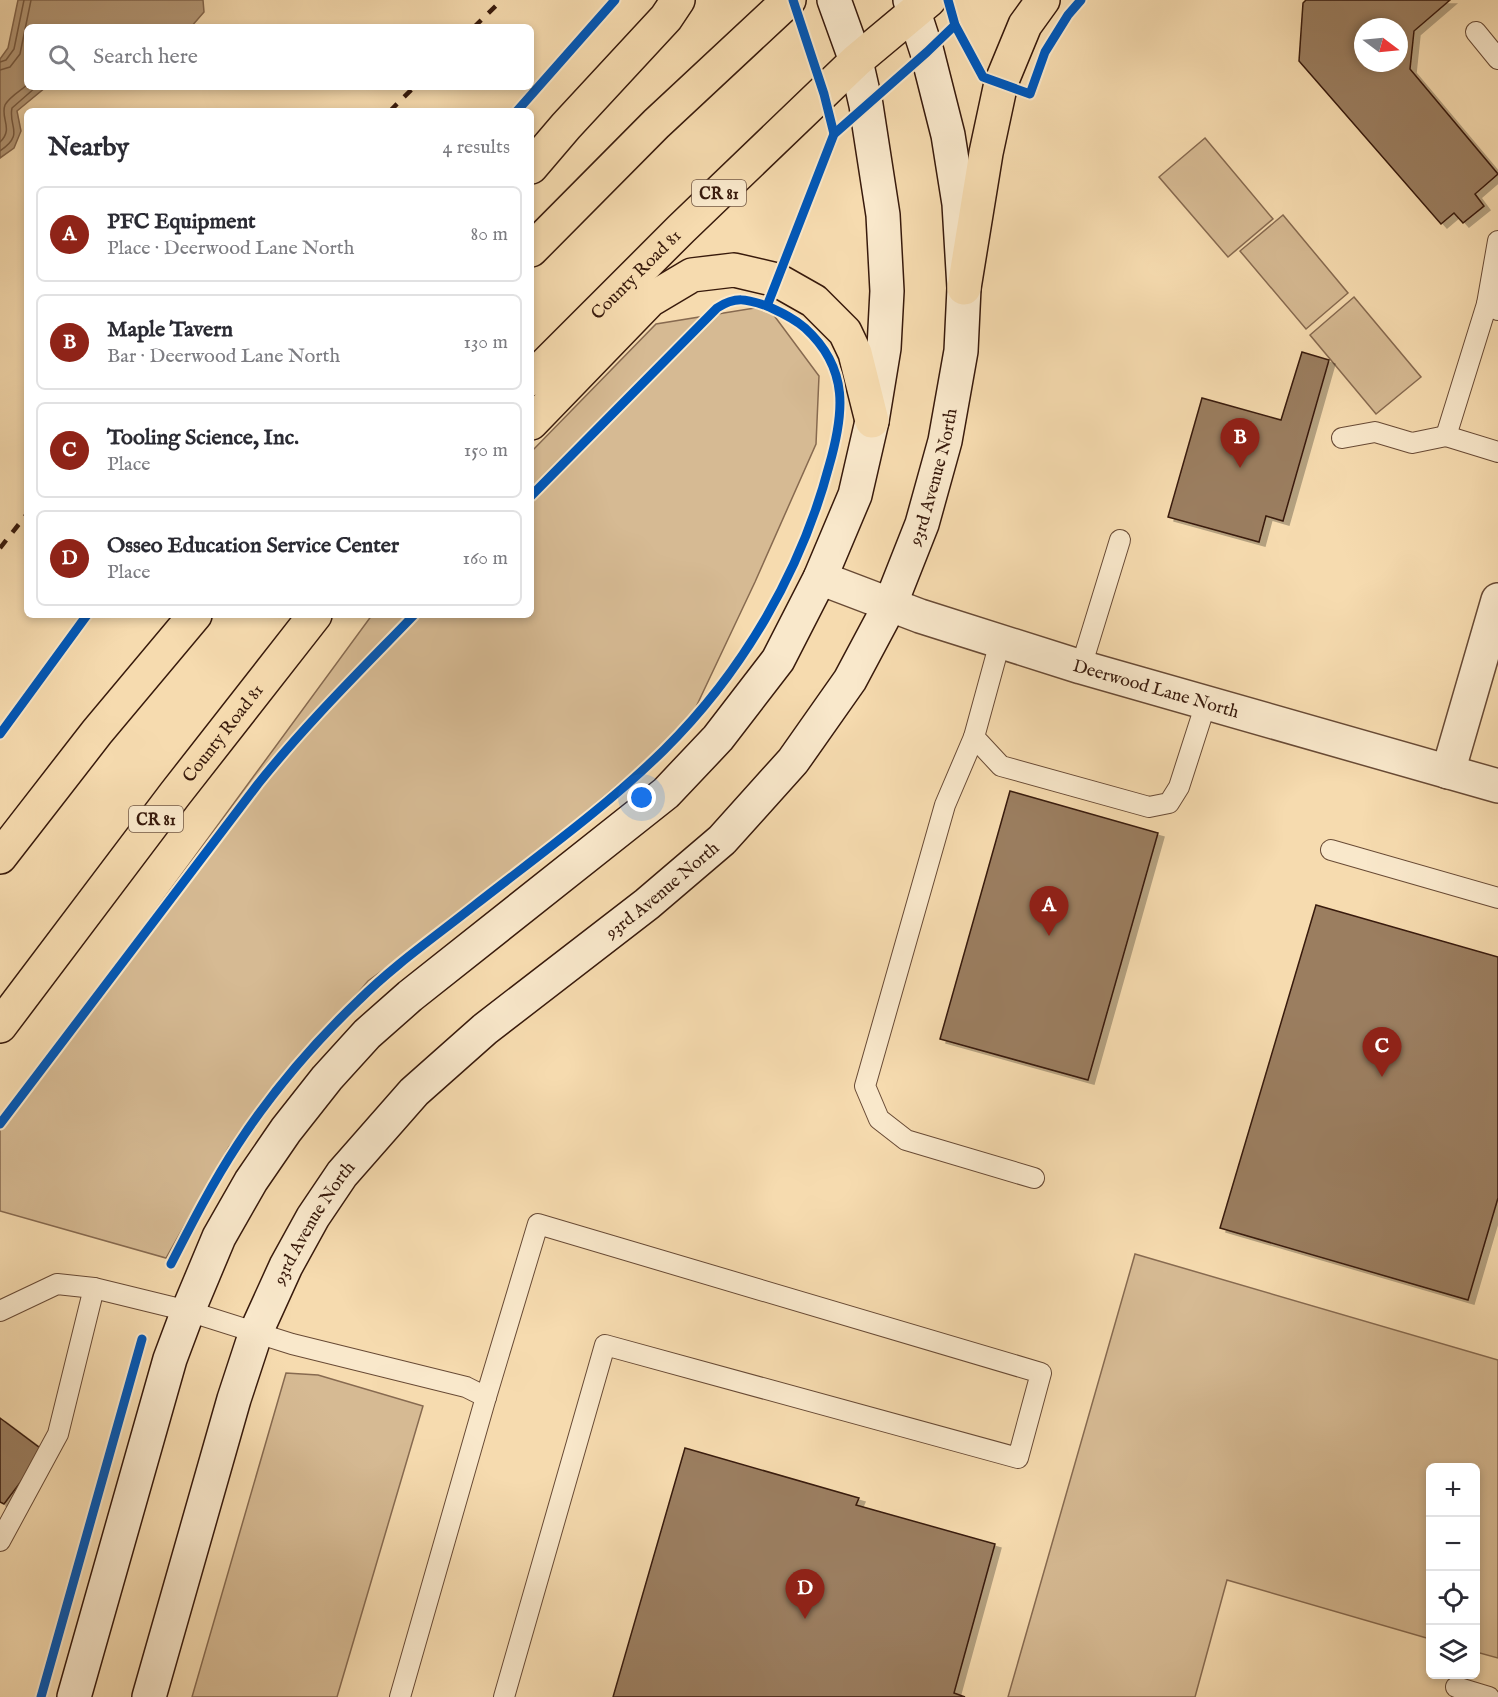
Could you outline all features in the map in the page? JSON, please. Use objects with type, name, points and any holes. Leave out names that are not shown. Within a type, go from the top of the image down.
[{"type":"highway","points":[[534,163],[666,18],[678,0]]},
{"type":"highway","points":[[534,247],[656,124],[789,0]]},
{"type":"highway","points":[[964,288],[986,153],[1001,83],[1025,25],[1043,0]]},
{"type":"highway","name":"County Road 81","points":[[534,376],[681,229],[917,4]]},
{"type":"highway","points":[[534,420],[650,300],[692,275],[734,270],[777,280],[805,295],[845,332],[855,353],[872,421]]},
{"type":"highway","points":[[158,660],[183,618]]},
{"type":"highway","points":[[0,857],[97,732],[193,618]]},
{"type":"highway","name":"County Road 81","points":[[0,1026],[313,618]]},
{"type":"street","points":[[74,1697],[170,1359],[219,1237],[251,1181],[286,1130],[327,1078],[367,1034],[410,996],[666,793],[718,738],[777,660],[820,578],[855,495],[872,421],[884,348],[887,291],[883,215],[876,166],[856,61],[834,0]]},
{"type":"street","name":"93rd Avenue North","points":[[150,1697],[234,1399],[256,1332],[286,1266],[342,1174],[414,1092],[485,1029],[646,904],[722,840],[793,761],[850,680],[890,605],[922,524],[945,441],[961,351],[964,288],[959,204],[948,135],[917,4]]},
{"type":"street","name":"Deerwood Lane North","points":[[820,578],[890,605],[1081,668],[1498,786]]},
{"type":"street","points":[[1448,772],[1496,615]]},
{"type":"lane","points":[[1476,32],[1498,58]]},
{"type":"lane","points":[[1446,436],[1492,307],[1498,241]]},
{"type":"lane","points":[[1342,438],[1375,432],[1412,442],[1446,436],[1498,452]]},
{"type":"lane","points":[[1081,668],[1120,540]]},
{"type":"lane","points":[[1000,642],[974,736],[945,805],[865,1086],[879,1119],[906,1140],[1034,1178]]},
{"type":"lane","points":[[974,736],[1000,766],[1149,807],[1169,803],[1179,787],[1206,703]]},
{"type":"lane","points":[[1331,850],[1498,898]]},
{"type":"lane","points":[[400,1697],[538,1224],[1041,1373],[1018,1458],[605,1345],[504,1697]]},
{"type":"lane","points":[[0,1311],[57,1284],[94,1288],[188,1311],[292,1344],[466,1387],[486,1397]]},
{"type":"lane","points":[[0,1540],[58,1434],[94,1288]]},
{"type":"lane","points":[[1456,1687],[1490,1697]]},
{"type":"shaded area","points":[[1205,138],[1273,219],[1228,257],[1159,177]]},
{"type":"shaded area","points":[[1283,215],[1348,293],[1306,329],[1240,251]]},
{"type":"shaded area","points":[[1354,297],[1421,377],[1376,414],[1310,335]]},
{"type":"shaded area","points":[[767,306],[819,376],[816,444],[755,582],[687,726],[494,890],[368,981],[229,1147],[166,1258],[0,1211],[0,1122],[370,618],[534,618],[534,449],[656,324]]},
{"type":"shaded area","points":[[1135,1254],[1498,1360],[1498,1658],[1480,1653],[1480,1463],[1426,1463],[1426,1638],[1227,1580],[1195,1697],[1008,1697]]},
{"type":"shaded area","points":[[286,1373],[318,1375],[423,1406],[337,1697],[192,1697]]},
{"type":"water","points":[[18,0],[203,0],[204,12],[194,24],[24,24],[24,90],[42,90],[17,111],[21,131],[14,148],[0,158],[0,59],[8,48]]},
{"type":"building","points":[[1306,0],[1450,0],[1414,31],[1410,69],[1498,174],[1475,194],[1484,206],[1463,223],[1454,213],[1441,224],[1299,61],[1303,3]]},
{"type":"building","points":[[1302,352],[1329,360],[1283,521],[1266,516],[1259,542],[1168,517],[1202,398],[1281,420]]},
{"type":"building","points":[[1010,791],[1158,833],[1088,1080],[940,1039]]},
{"type":"building","points":[[1316,905],[1498,957],[1498,1198],[1468,1300],[1220,1228]]},
{"type":"building","points":[[0,1418],[44,1451],[4,1504],[0,1502]]},
{"type":"building","points":[[685,1448],[859,1498],[856,1505],[995,1544],[954,1693],[965,1697],[613,1697]]},
{"type":"railway","points":[[477,24],[502,0]]},
{"type":"railway","points":[[393,108],[411,90]]},
{"type":"railway","points":[[0,548],[24,518]]},
{"type":"cycle path","points":[[520,108],[615,0]]},
{"type":"cycle path","points":[[793,0],[824,94],[834,134]]},
{"type":"cycle path","points":[[948,0],[955,25],[983,77],[1030,94],[1045,52],[1068,15],[1081,0]]},
{"type":"cycle path","points":[[534,493],[717,308],[736,300],[767,306],[834,134],[955,25]]},
{"type":"cycle path","points":[[171,1264],[211,1188],[238,1144],[279,1087],[326,1033],[372,987],[572,830],[642,771],[692,720],[719,688],[765,619],[785,582],[817,505],[834,447],[840,410],[840,393],[836,376],[820,344],[796,321],[767,306]]},
{"type":"cycle path","points":[[0,734],[85,618]]},
{"type":"cycle path","points":[[0,1124],[258,784],[314,719],[411,618]]},
{"type":"cycle path","points":[[41,1697],[142,1339]]},
{"type":"place","name":"Maple Tavern","points":[[1240,468]]},
{"type":"place","name":"PFC Equipment","points":[[1049,936]]},
{"type":"place","name":"Tooling Science, Inc.","points":[[1382,1077]]},
{"type":"place","name":"Osseo Education Service Center","points":[[805,1619]]}]
